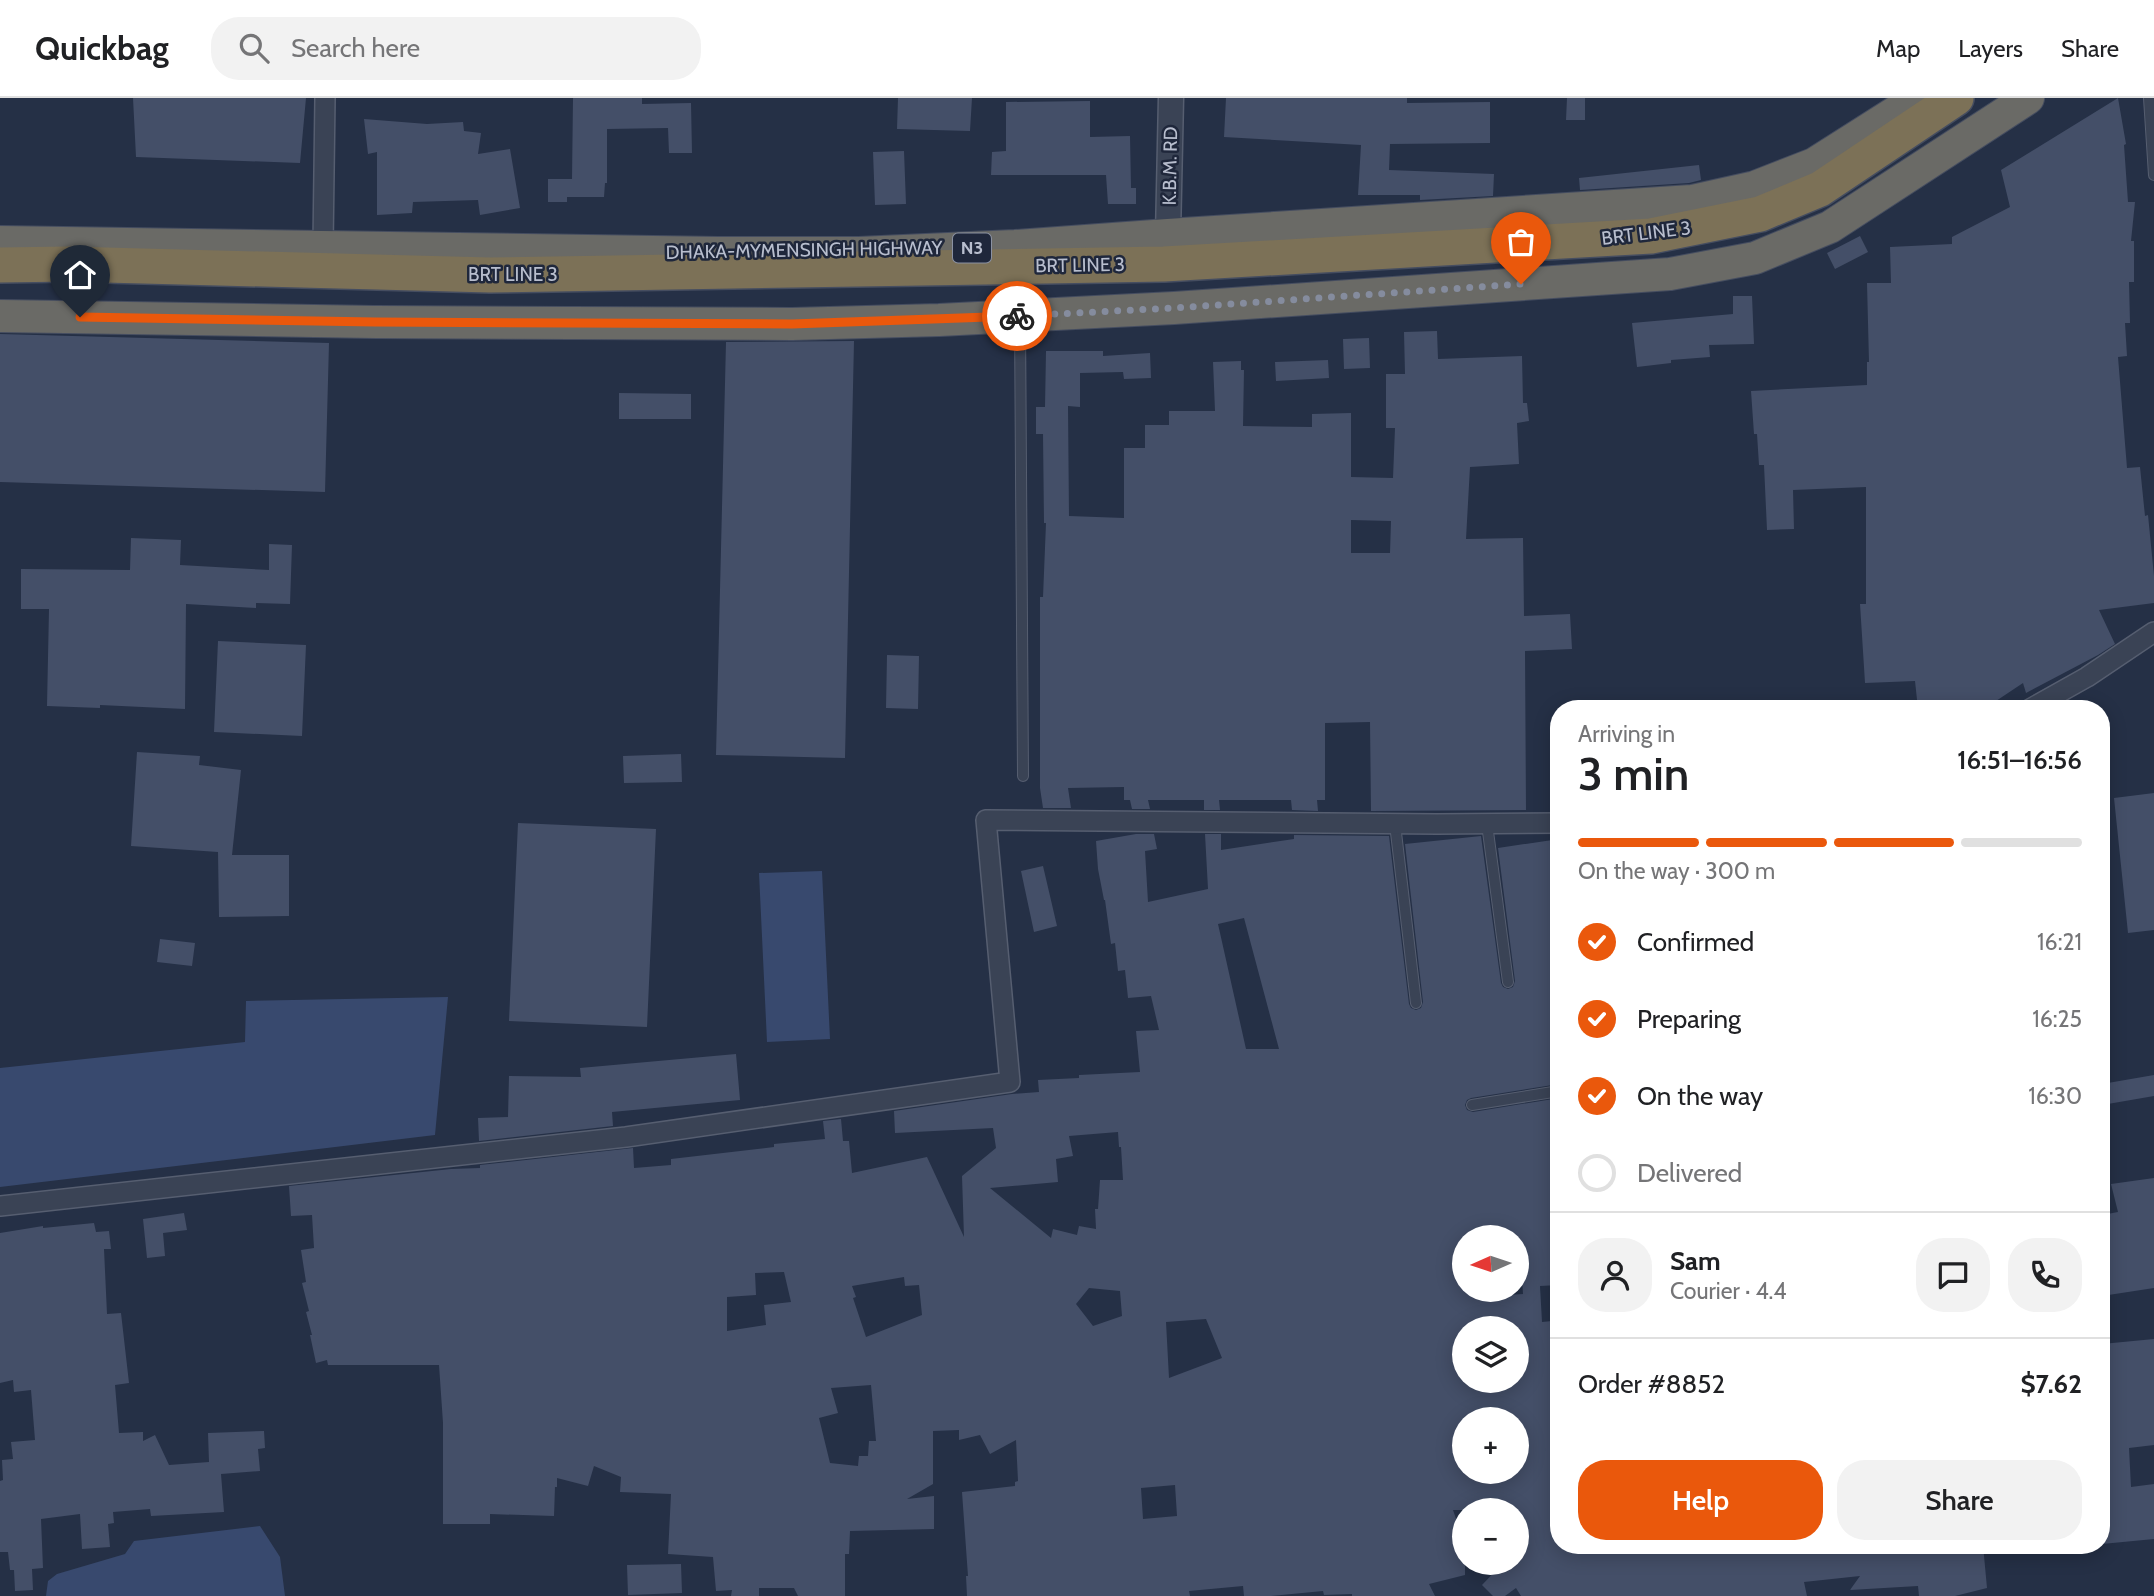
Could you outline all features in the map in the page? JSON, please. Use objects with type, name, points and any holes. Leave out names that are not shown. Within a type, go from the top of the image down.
[{"type":"highway","name":"DHAKA-MYMENSINGH HIGHWAY","points":[[0,242],[859,253],[1015,246],[1692,201],[1755,187],[1814,164],[1918,98]]},
{"type":"highway","name":"BRT LINE 3","points":[[0,264],[490,275],[1164,264],[1651,236],[1760,214],[1820,189],[1956,98]]},
{"type":"highway","points":[[0,316],[389,323],[792,324],[1188,307],[1670,274],[1755,258],[1830,227],[2028,98]]},
{"type":"street","points":[[323,246],[325,98]]},
{"type":"street","name":"K.B.M. RD","points":[[1168,234],[1171,98]]},
{"type":"street","points":[[2046,700],[2087,677],[2154,632]]},
{"type":"street","points":[[0,1206],[626,1137],[1010,1082],[986,820],[1550,823]]},
{"type":"lane","points":[[2149,98],[2154,175]]},
{"type":"lane","points":[[1020,316],[1023,776]]},
{"type":"lane","points":[[1395,824],[1416,1003]]},
{"type":"lane","points":[[1487,824],[1508,982]]},
{"type":"lane","points":[[1472,1105],[1550,1092]]},
{"type":"water","points":[[822,871],[830,1039],[767,1042],[759,873]]},
{"type":"water","points":[[448,997],[435,1135],[0,1187],[0,1068],[245,1042],[246,1001]]},
{"type":"water","points":[[260,1526],[280,1557],[285,1596],[46,1596],[48,1581],[57,1574],[125,1554],[134,1541]]},
{"type":"building","points":[[133,98],[306,98],[300,163],[136,157]]},
{"type":"building","points":[[573,98],[642,98],[642,104],[691,103],[692,153],[669,153],[668,128],[607,129],[607,183],[604,197],[567,197],[567,202],[548,202],[548,179],[572,179]]},
{"type":"building","points":[[898,98],[972,98],[970,131],[897,129]]},
{"type":"building","points":[[1226,98],[1407,98],[1407,103],[1490,102],[1490,143],[1390,144],[1389,170],[1494,174],[1493,196],[1420,200],[1420,195],[1358,195],[1361,145],[1224,137]]},
{"type":"building","points":[[1567,98],[1585,98],[1585,120],[1566,120]]},
{"type":"building","points":[[2118,98],[2126,144],[2128,202],[2135,202],[2131,241],[2134,241],[2134,282],[2129,282],[2130,323],[2125,323],[2127,356],[2118,357],[2127,468],[2140,467],[2145,516],[2148,515],[2154,603],[2099,610],[2115,644],[2026,693],[2023,683],[1998,700],[1917,700],[1915,681],[1865,683],[1860,604],[1866,604],[1866,487],[1793,490],[1794,529],[1767,530],[1764,465],[1759,465],[1751,391],[1867,385],[1867,283],[1891,283],[1890,247],[1952,244],[1952,237],[2010,207],[2001,170]]},
{"type":"building","points":[[1090,101],[1090,137],[1130,136],[1131,188],[1136,188],[1136,204],[1108,204],[1106,175],[991,175],[992,152],[1006,151],[1006,102]]},
{"type":"building","points":[[364,119],[427,124],[463,122],[464,131],[481,133],[478,154],[510,149],[520,208],[480,215],[478,200],[413,202],[412,213],[377,215],[377,152],[368,154]]},
{"type":"building","points":[[904,151],[906,204],[875,205],[873,152]]},
{"type":"building","points":[[1699,165],[1701,180],[1689,183],[1580,190],[1579,178]]},
{"type":"building","points":[[1860,236],[1868,252],[1835,269],[1827,253]]},
{"type":"building","points":[[1733,296],[1752,296],[1754,344],[1709,345],[1710,357],[1671,360],[1671,363],[1637,367],[1632,323],[1733,314]]},
{"type":"building","points":[[1437,331],[1438,359],[1522,356],[1523,403],[1527,403],[1529,421],[1517,423],[1519,464],[1470,467],[1466,539],[1523,538],[1524,616],[1570,614],[1572,649],[1525,651],[1526,810],[1371,811],[1370,722],[1325,723],[1325,800],[1317,800],[1318,811],[1292,810],[1291,800],[1219,800],[1220,810],[1204,810],[1204,800],[1148,800],[1150,809],[1132,809],[1130,800],[1124,800],[1124,787],[1068,788],[1071,808],[1043,808],[1040,788],[1040,597],[1043,597],[1046,523],[1043,434],[1036,434],[1036,407],[1045,407],[1046,351],[1103,351],[1103,356],[1150,353],[1151,378],[1124,379],[1123,372],[1080,373],[1080,407],[1068,406],[1069,516],[1124,518],[1124,448],[1145,448],[1145,425],[1169,425],[1169,411],[1215,411],[1213,362],[1241,361],[1241,370],[1244,370],[1243,426],[1312,427],[1312,414],[1351,413],[1351,477],[1393,478],[1395,428],[1386,428],[1386,374],[1405,374],[1404,332]],"holes":[[[1351,520],[1391,521],[1390,553],[1351,553]]]},
{"type":"building","points":[[0,334],[329,343],[325,492],[0,482]]},
{"type":"building","points":[[1369,338],[1370,368],[1344,369],[1343,339]]},
{"type":"building","points":[[854,341],[845,758],[716,755],[726,342]]},
{"type":"building","points":[[1328,360],[1329,378],[1276,381],[1275,362]]},
{"type":"building","points":[[619,393],[691,394],[691,419],[619,419]]},
{"type":"building","points":[[131,538],[181,540],[180,565],[269,570],[269,544],[292,545],[290,604],[256,603],[256,608],[186,604],[185,709],[100,705],[100,708],[47,706],[49,609],[21,609],[21,569],[130,570]]},
{"type":"building","points":[[218,641],[306,645],[302,736],[214,732]]},
{"type":"building","points":[[887,655],[919,656],[918,709],[886,708]]},
{"type":"building","points":[[137,752],[200,756],[199,765],[241,770],[232,855],[289,855],[289,916],[219,917],[218,852],[131,846]]},
{"type":"building","points":[[681,754],[682,782],[624,783],[623,756]]},
{"type":"building","points":[[2154,793],[2154,930],[2128,933],[2114,798]]},
{"type":"building","points":[[518,823],[656,829],[647,1027],[509,1021]]},
{"type":"building","points":[[1136,834],[1154,834],[1157,849],[1145,851],[1148,902],[1208,889],[1205,834],[1221,834],[1221,850],[1294,839],[1294,835],[1389,836],[1409,1004],[1416,1010],[1421,1008],[1423,1002],[1405,844],[1481,836],[1501,983],[1508,989],[1513,987],[1515,981],[1498,848],[1550,840],[1550,1085],[1471,1098],[1465,1105],[1467,1110],[1473,1112],[1550,1099],[1550,1285],[1540,1286],[1542,1322],[1550,1321],[1550,1554],[1984,1554],[1987,1588],[1955,1596],[1919,1596],[1918,1586],[1850,1590],[1860,1576],[1804,1582],[1807,1596],[1521,1596],[1516,1588],[1505,1596],[1493,1596],[1482,1585],[1492,1575],[1529,1575],[1529,1498],[1452,1498],[1452,1575],[1465,1575],[1429,1584],[1435,1596],[1324,1595],[1323,1591],[1244,1596],[1243,1586],[1189,1591],[1190,1596],[967,1596],[962,1492],[1015,1486],[1018,1481],[1016,1440],[990,1454],[980,1435],[959,1440],[959,1430],[933,1431],[933,1484],[907,1499],[934,1496],[934,1529],[850,1531],[849,1554],[845,1554],[845,1596],[798,1596],[794,1588],[759,1588],[759,1596],[731,1596],[732,1590],[716,1591],[713,1557],[668,1554],[671,1494],[620,1492],[621,1477],[594,1466],[588,1486],[557,1478],[554,1516],[490,1514],[490,1524],[443,1524],[443,1423],[439,1365],[328,1365],[327,1360],[316,1363],[302,1283],[306,1282],[301,1250],[314,1248],[312,1215],[291,1216],[289,1186],[480,1168],[480,1165],[633,1148],[634,1168],[671,1165],[671,1159],[825,1139],[823,1121],[841,1119],[843,1141],[849,1141],[852,1173],[927,1157],[964,1237],[962,1176],[996,1148],[993,1128],[895,1133],[894,1111],[1039,1092],[1038,1080],[1140,1072],[1136,1031],[1159,1030],[1151,996],[1128,998],[1125,970],[1118,971],[1115,943],[1111,944],[1096,841]],"holes":[[[1244,918],[1279,1049],[1246,1049],[1218,924]],[[1118,1132],[1123,1180],[1100,1180],[1098,1209],[1095,1209],[1096,1229],[1079,1226],[1077,1235],[1053,1229],[1051,1238],[990,1188],[1058,1182],[1056,1159],[1073,1156],[1069,1136]],[[784,1272],[791,1302],[764,1305],[766,1325],[727,1331],[727,1297],[756,1295],[755,1273]],[[904,1277],[905,1286],[919,1285],[922,1315],[866,1337],[853,1298],[856,1297],[852,1286]],[[1089,1288],[1120,1291],[1122,1316],[1093,1326],[1076,1304]],[[1206,1319],[1222,1358],[1169,1378],[1166,1322]],[[871,1385],[876,1441],[869,1441],[868,1456],[859,1456],[858,1466],[830,1463],[819,1418],[838,1413],[831,1388]],[[1175,1485],[1177,1516],[1143,1519],[1141,1488]]]},
{"type":"building","points":[[1043,866],[1057,926],[1034,932],[1021,871]]},
{"type":"building","points":[[160,939],[195,943],[192,966],[157,962]]},
{"type":"building","points":[[736,1054],[740,1100],[612,1112],[613,1126],[479,1141],[478,1118],[508,1117],[509,1076],[581,1077],[580,1068]]},
{"type":"building","points":[[2154,1075],[2154,1096],[2110,1104],[2110,1083]]},
{"type":"building","points":[[2154,1178],[2154,1288],[2110,1295],[2110,1214],[2118,1212],[2111,1184]]},
{"type":"building","points":[[184,1213],[187,1230],[163,1233],[165,1256],[147,1258],[143,1219]]},
{"type":"building","points":[[94,1223],[96,1232],[109,1231],[111,1249],[104,1249],[107,1314],[121,1313],[129,1383],[115,1385],[119,1433],[143,1432],[143,1441],[155,1435],[169,1465],[209,1462],[208,1433],[264,1431],[265,1448],[258,1449],[260,1471],[221,1474],[224,1512],[151,1516],[150,1509],[113,1512],[114,1523],[108,1524],[110,1547],[82,1549],[80,1514],[41,1519],[43,1568],[32,1569],[33,1590],[15,1591],[14,1570],[10,1570],[8,1552],[0,1552],[2,1460],[13,1459],[11,1442],[35,1440],[31,1390],[14,1392],[13,1380],[0,1383],[0,1233],[43,1226]]},
{"type":"building","points":[[2154,1339],[2154,1445],[2129,1448],[2131,1487],[2154,1484],[2154,1539],[2110,1543],[2110,1343]]},
{"type":"building","points":[[681,1564],[682,1593],[628,1595],[627,1565]]},
{"type":"way so far","points":[[1017,316],[1521,284]]},
{"type":"route","points":[[80,317],[792,324],[1017,316]]}]
